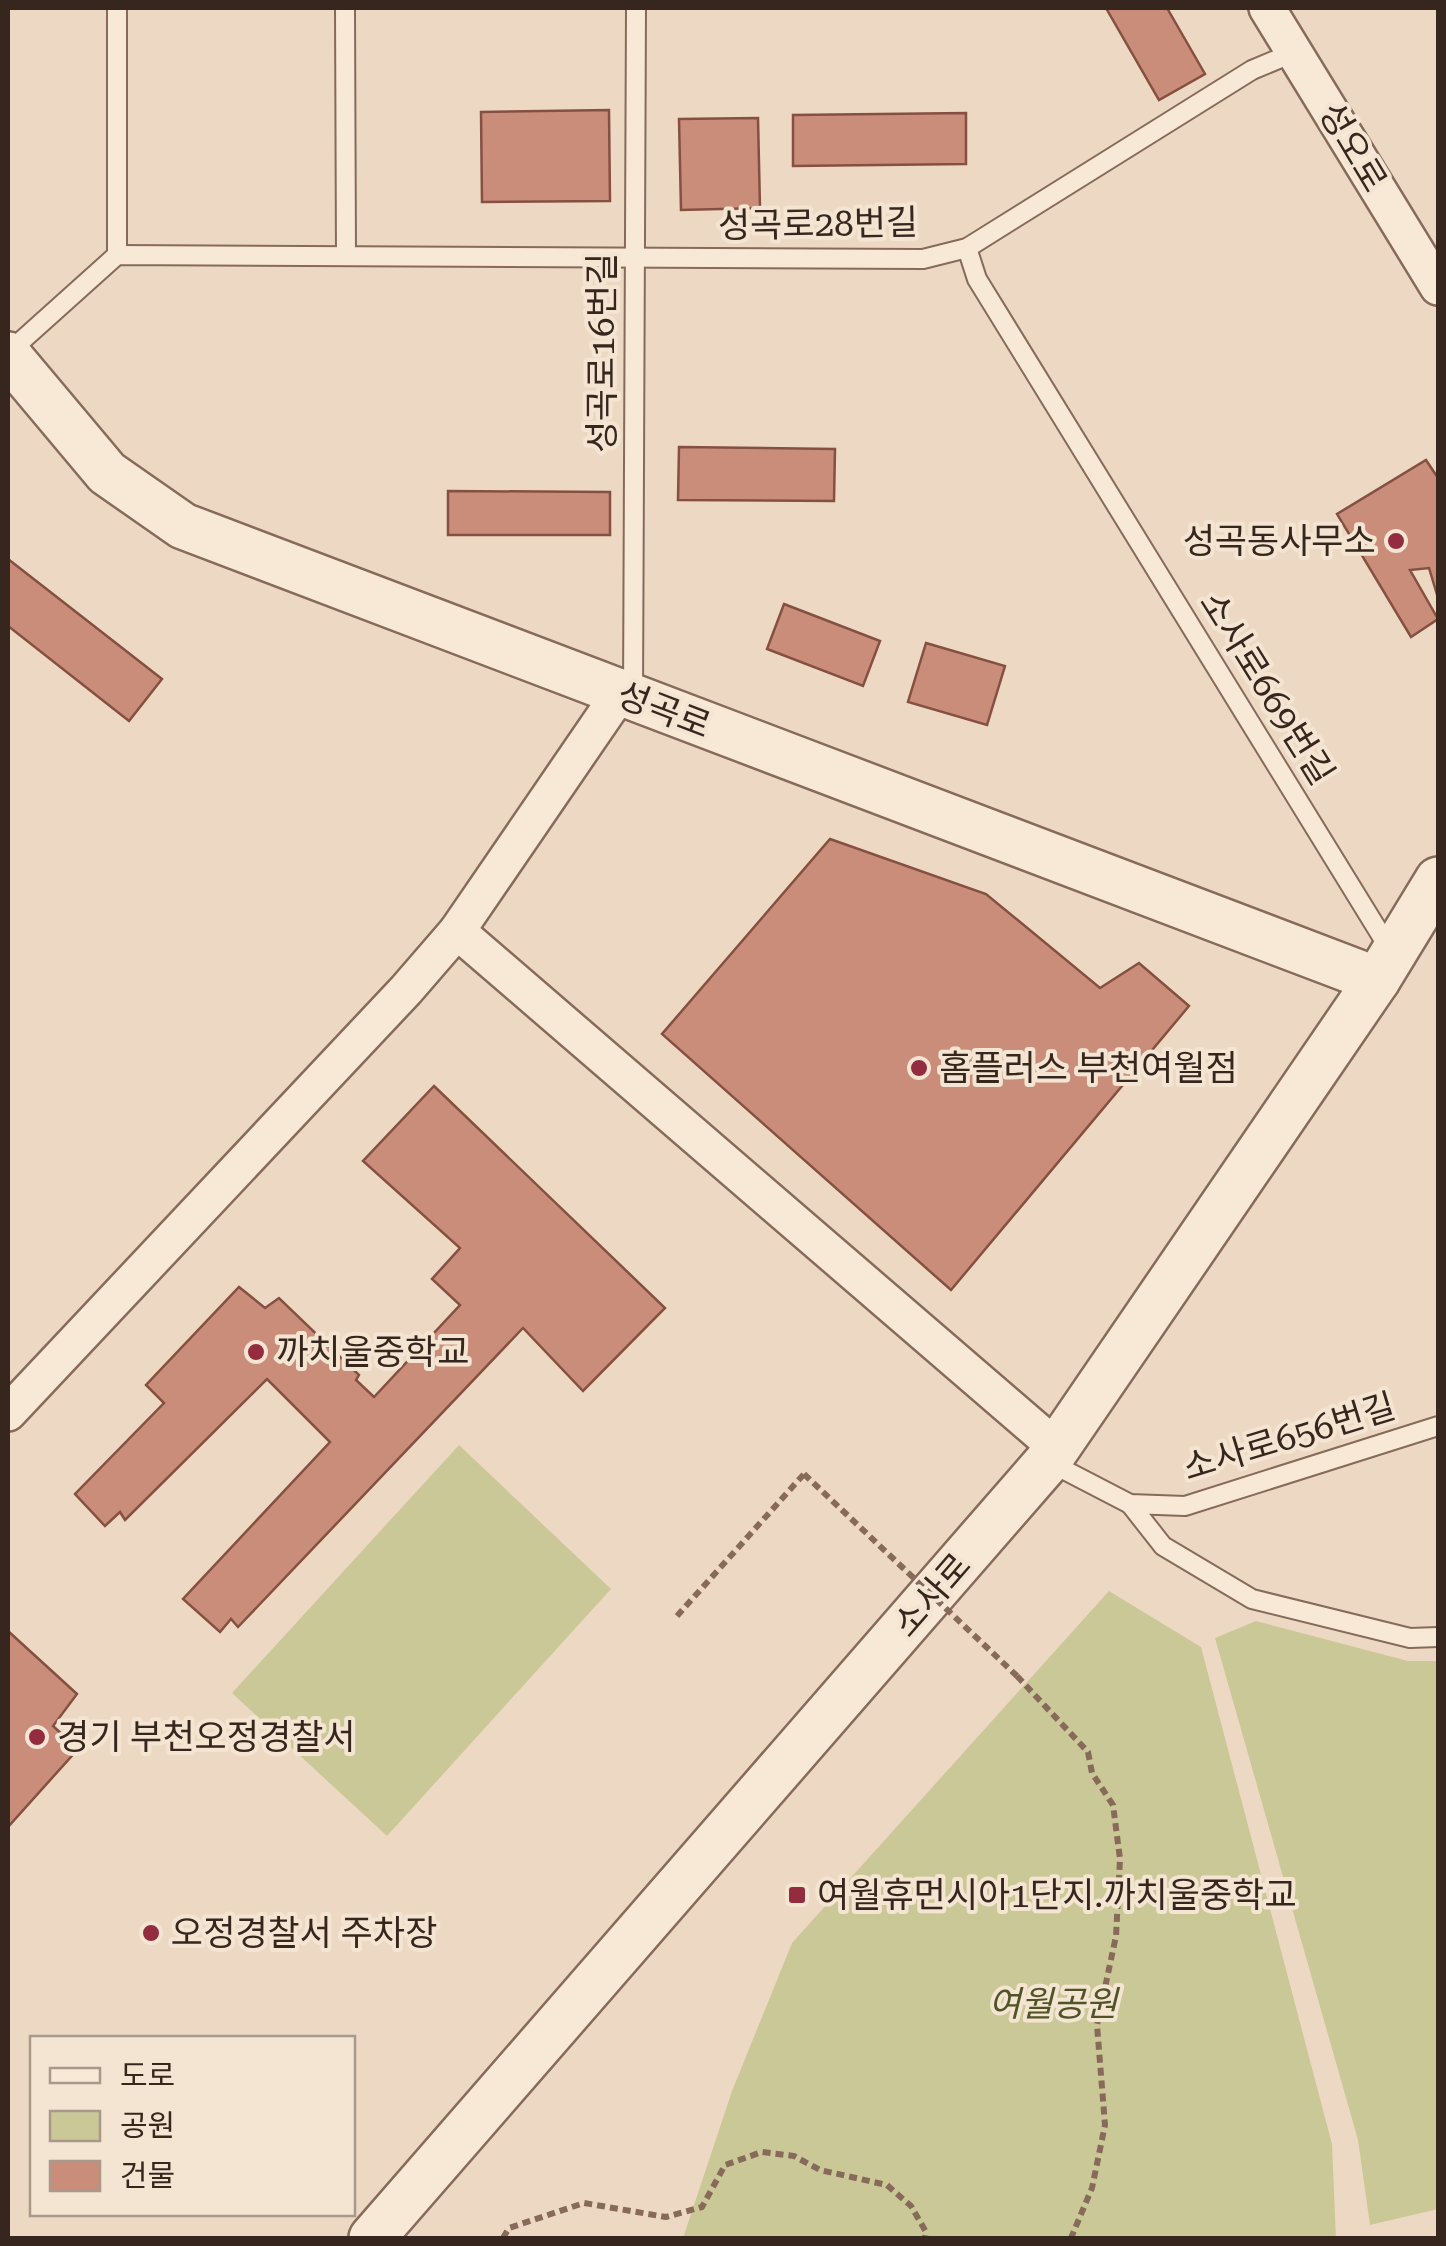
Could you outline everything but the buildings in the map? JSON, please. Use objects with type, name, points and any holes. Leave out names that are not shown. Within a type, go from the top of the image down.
[{"type":"street","name":"성오로","points":[[1266,8],[1438,287]]},
{"type":"street","name":"성곡로","points":[[8,354],[107,474],[184,526],[627,696],[1385,967]]},
{"type":"street","points":[[8,1413],[457,932],[627,696]]},
{"type":"street","name":"소사로","points":[[372,2238],[1052,1455],[1434,900]]},
{"type":"street","points":[[457,932],[1052,1455]]},
{"type":"lane","points":[[8,354],[118,255],[118,8]]},
{"type":"lane","points":[[345,8],[346,256]]},
{"type":"lane","name":"성곡로16번길","points":[[627,696],[636,8]]},
{"type":"lane","name":"성곡로28번길","points":[[118,255],[923,259],[967,248],[1252,70],[1295,52]]},
{"type":"lane","name":"소사로669번길","points":[[967,248],[977,279],[1385,967]]},
{"type":"lane","name":"소사로656번길","points":[[1052,1455],[1130,1504],[1185,1506],[1438,1426]]},
{"type":"lane","points":[[1130,1504],[1163,1546],[1252,1599],[1410,1638],[1438,1637]]},
{"type":"path","points":[[676,1616],[804,1474],[1017,1676],[1088,1752],[1092,1773],[1113,1804],[1120,1859],[1116,1936],[1097,2026],[1106,2125],[1092,2188],[1071,2238]]},
{"type":"path","points":[[502,2238],[509,2228],[584,2203],[666,2217],[702,2207],[725,2164],[762,2152],[794,2156],[820,2170],[887,2184],[911,2206],[926,2232],[925,2238]]},
{"type":"green space","points":[[459,1445],[611,1589],[387,1836],[232,1693]]},
{"type":"green space","name":"여월공원","points":[[1109,1591],[1201,1647],[1332,2144],[1336,2238],[683,2238],[732,2091],[792,1943]]},
{"type":"green space","points":[[1256,1621],[1408,1661],[1438,1661],[1438,2209],[1370,2225],[1358,2140],[1215,1638]]},
{"type":"place","name":"성곡동사무소","points":[[1396,541]]},
{"type":"place","name":"홈플러스 부천여월점","points":[[919,1068]]},
{"type":"place","name":"까치울중학교","points":[[256,1352]]},
{"type":"place","name":"경기 부천오정경찰서","points":[[37,1737]]},
{"type":"place","name":"여월휴먼시아1단지.까치울중학교","points":[[797,1895]]},
{"type":"place","name":"오정경찰서 주차장","points":[[151,1933]]}]
